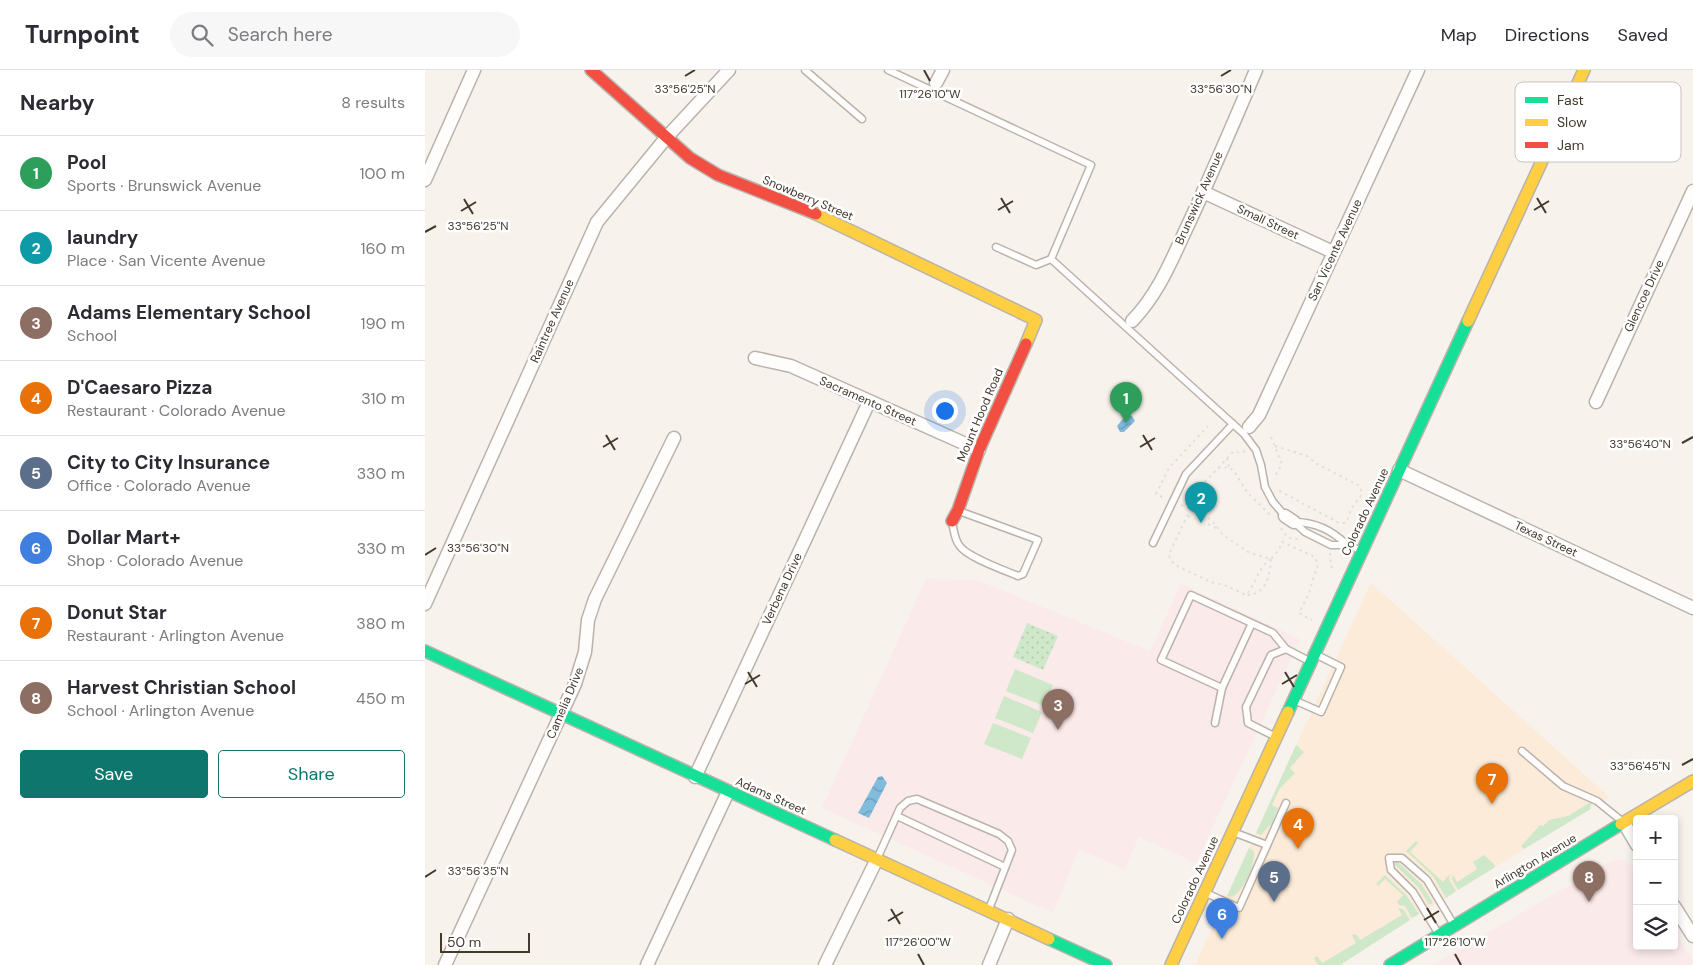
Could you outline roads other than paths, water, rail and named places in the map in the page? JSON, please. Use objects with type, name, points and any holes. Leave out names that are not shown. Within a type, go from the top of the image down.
[{"type":"street","points":[[425,180],[474,70]]},
{"type":"street","name":"Snowberry Street","points":[[591,70],[665,138],[690,158],[718,175],[821,216],[1036,320]]},
{"type":"street","name":"Raintree Avenue","points":[[425,604],[597,222],[665,138],[729,70]]},
{"type":"street","points":[[934,87],[943,70]]},
{"type":"street","name":"Brunswick Avenue","points":[[1129,324],[1151,298],[1161,282],[1203,192],[1256,70]]},
{"type":"street","name":"San Vicente Avenue","points":[[1246,430],[1259,416],[1418,70]]},
{"type":"street","name":"Colorado Avenue","points":[[1171,965],[1539,162]]},
{"type":"street","name":"Glencoe Drive","points":[[1596,402],[1693,191]]},
{"type":"street","name":"Small Street","points":[[1203,192],[1333,252]]},
{"type":"street","name":"Mount Hood Road","points":[[952,521],[958,510],[979,450],[1036,320]]},
{"type":"street","name":"Sacramento Street","points":[[755,358],[791,366],[979,450]]},
{"type":"street","name":"Verbena Drive","points":[[695,776],[869,402]]},
{"type":"street","name":"Camelia Drive","points":[[445,965],[575,684],[585,652],[588,620],[595,600],[674,438]]},
{"type":"street","name":"Texas Street","points":[[1399,470],[1693,608]]},
{"type":"street","name":"Adams Street","points":[[425,651],[728,792],[989,910],[1076,955],[1106,965]]},
{"type":"street","name":"Arlington Avenue","points":[[1390,965],[1693,781]]},
{"type":"street","points":[[647,965],[728,792]]},
{"type":"street","points":[[1624,823],[1633,838]]},
{"type":"street","points":[[825,965],[877,860]]},
{"type":"street","points":[[1678,912],[1693,936]]},
{"type":"street","points":[[989,965],[1008,919]]},
{"type":"lane","points":[[888,70],[934,87],[1091,165],[1051,258],[1036,265],[996,247]]},
{"type":"lane","points":[[808,71],[863,119]]},
{"type":"lane","points":[[1051,258],[1129,324],[1233,424],[1246,430],[1256,450],[1265,487],[1273,502],[1290,519],[1305,532],[1331,544],[1347,545],[1361,551]]},
{"type":"lane","points":[[1153,543],[1186,474],[1233,424]]},
{"type":"lane","points":[[952,521],[956,540],[966,554],[1018,576],[1023,574],[1038,540],[958,510]]},
{"type":"lane","points":[[1290,519],[1310,522],[1337,535],[1347,545]]},
{"type":"lane","points":[[1222,688],[1161,660],[1191,595],[1273,633],[1286,649],[1341,666],[1321,712],[1293,700]]},
{"type":"lane","points":[[1215,722],[1222,688],[1252,623]]},
{"type":"lane","points":[[1276,737],[1248,723],[1246,707],[1271,655],[1286,649]]},
{"type":"lane","points":[[1523,751],[1563,786],[1597,800],[1624,823]]},
{"type":"lane","points":[[877,860],[900,808],[908,801],[917,799],[999,834],[1008,841],[1012,850],[989,910]]},
{"type":"lane","points":[[1205,893],[1239,908],[1286,803]]},
{"type":"lane","points":[[897,816],[1005,867]]},
{"type":"lane","points":[[1233,831],[1267,845]]},
{"type":"lane","points":[[1439,935],[1413,892],[1391,870],[1389,858],[1402,858],[1427,880],[1455,926]]},
{"type":"water","points":[[1127,414],[1132,416],[1135,421],[1124,432],[1120,432],[1117,426]]},
{"type":"water","points":[[882,776],[887,783],[869,818],[858,813],[878,777]]},
{"type":"place","name":"Pool","points":[[1126,423]]},
{"type":"place","name":"laundry","points":[[1201,523]]},
{"type":"place","name":"Adams Elementary School","points":[[1058,730]]},
{"type":"place","name":"Donut Star","points":[[1492,804]]},
{"type":"place","name":"D'Caesaro Pizza","points":[[1298,849]]},
{"type":"place","name":"City to City Insurance","points":[[1274,902]]},
{"type":"place","name":"Harvest Christian School","points":[[1589,902]]},
{"type":"place","name":"Dollar Mart+","points":[[1222,939]]}]
